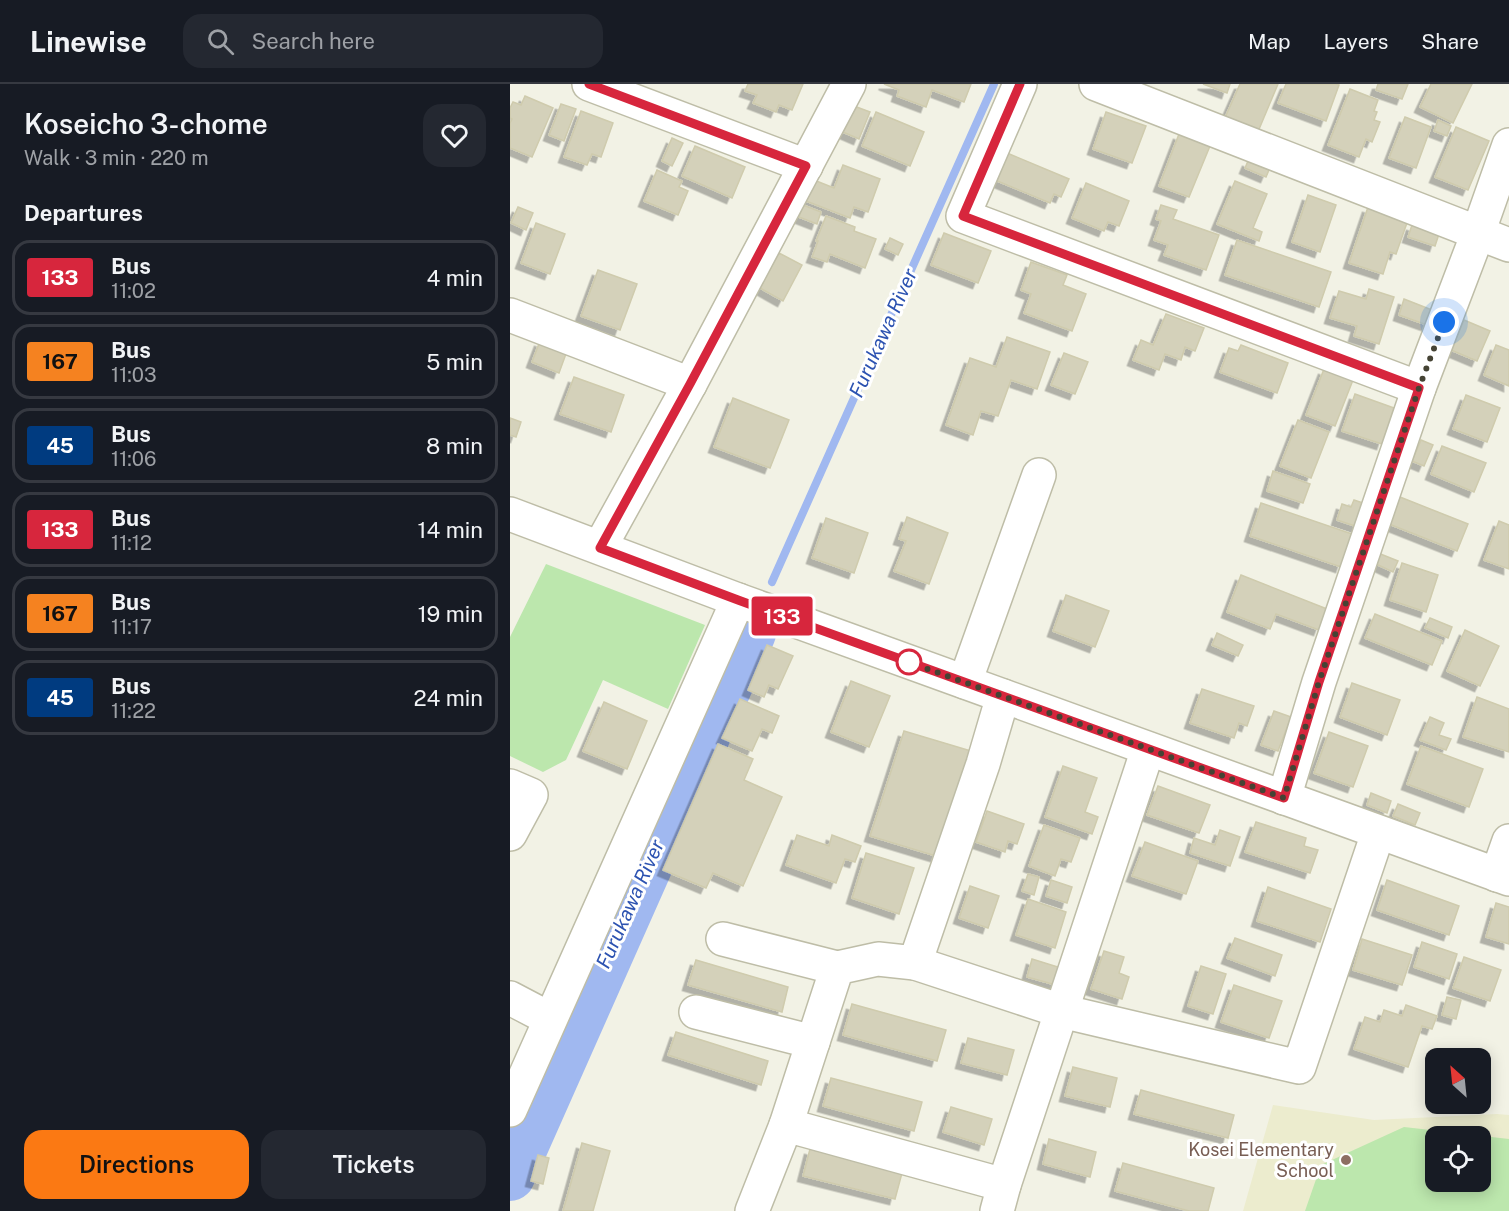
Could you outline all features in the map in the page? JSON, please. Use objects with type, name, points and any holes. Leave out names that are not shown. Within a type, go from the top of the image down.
[{"type":"street","points":[[589,84],[806,166]]},
{"type":"street","points":[[600,548],[849,84]]},
{"type":"street","points":[[1020,84],[963,216],[1419,388]]},
{"type":"street","points":[[1096,84],[1509,245]]},
{"type":"street","points":[[1284,798],[1319,682],[1419,388],[1509,145]]},
{"type":"street","points":[[510,315],[690,384]]},
{"type":"street","points":[[965,682],[1039,475]]},
{"type":"street","points":[[510,514],[738,600],[1503,877],[1509,841]]},
{"type":"street","points":[[510,1110],[738,600]]},
{"type":"street","points":[[915,963],[983,764],[1003,696]]},
{"type":"street","points":[[786,1125],[1001,1198],[1148,749]]},
{"type":"street","points":[[510,786],[531,795],[510,834]]},
{"type":"street","points":[[723,939],[837,968],[878,959],[915,963],[1061,1011],[1299,1068],[1378,833]]},
{"type":"street","points":[[752,1211],[786,1125],[837,968]]},
{"type":"street","points":[[510,998],[550,1018]]},
{"type":"street","points":[[696,1012],[813,1042]]},
{"type":"shaded area","name":"Kosei Elementary School","points":[[1273,1105],[1374,1120],[1509,1115],[1509,1211],[1243,1211]]},
{"type":"green space","points":[[546,564],[705,625],[668,709],[603,680],[566,760],[543,772],[510,756],[510,637]]},
{"type":"green space","points":[[1404,1127],[1425,1129],[1425,1192],[1491,1192],[1491,1137],[1509,1139],[1509,1211],[1305,1211],[1321,1165]]},
{"type":"building","points":[[748,84],[803,84],[792,110],[779,105],[776,112],[753,103],[757,95],[745,91]]},
{"type":"building","points":[[884,84],[971,84],[964,102],[932,90],[926,107],[897,96],[899,90]]},
{"type":"building","points":[[1203,84],[1230,84],[1227,93]]},
{"type":"building","points":[[1240,84],[1278,84],[1257,134],[1224,120]]},
{"type":"building","points":[[1286,84],[1339,85],[1326,121],[1278,103]]},
{"type":"building","points":[[1378,84],[1408,84],[1402,99],[1376,90]]},
{"type":"building","points":[[1431,84],[1472,84],[1453,123],[1420,107]]},
{"type":"building","points":[[1350,89],[1378,100],[1374,120],[1380,122],[1372,142],[1366,139],[1359,157],[1328,145]]},
{"type":"building","points":[[525,96],[553,108],[532,157],[510,148],[512,119],[510,108],[513,102],[521,105]]},
{"type":"building","points":[[561,104],[576,109],[564,141],[549,135]]},
{"type":"building","points":[[854,106],[870,112],[859,139],[843,132]]},
{"type":"building","points":[[581,111],[613,123],[601,157],[592,154],[587,165],[564,157]]},
{"type":"building","points":[[876,112],[924,132],[910,166],[862,146]]},
{"type":"building","points":[[1106,112],[1146,126],[1132,163],[1093,149]]},
{"type":"building","points":[[1405,117],[1431,127],[1416,168],[1389,158]]},
{"type":"building","points":[[1438,120],[1451,126],[1447,136],[1434,131]]},
{"type":"building","points":[[1456,127],[1489,141],[1468,190],[1435,177]]},
{"type":"building","points":[[1179,134],[1210,146],[1189,197],[1159,186]]},
{"type":"building","points":[[672,138],[683,143],[672,166],[662,161]]},
{"type":"building","points":[[695,146],[745,167],[732,198],[682,176]]},
{"type":"building","points":[[1007,153],[1069,179],[1061,197],[1054,194],[1050,203],[995,180]]},
{"type":"building","points":[[1248,161],[1269,170],[1266,177],[1245,168]]},
{"type":"building","points":[[843,165],[880,179],[868,212],[854,207],[850,218],[806,201],[814,180],[834,188]]},
{"type":"building","points":[[657,170],[682,181],[679,187],[688,191],[678,215],[644,201]]},
{"type":"building","points":[[1235,181],[1267,194],[1253,228],[1262,232],[1259,241],[1217,224]]},
{"type":"building","points":[[1086,183],[1129,201],[1119,226],[1108,222],[1104,231],[1072,218]]},
{"type":"building","points":[[1308,195],[1336,205],[1320,252],[1292,242]]},
{"type":"building","points":[[803,205],[821,212],[817,224],[799,217]]},
{"type":"building","points":[[1161,205],[1177,210],[1173,219],[1219,235],[1206,270],[1164,255],[1168,245],[1154,240],[1161,221],[1156,219]]},
{"type":"building","points":[[518,207],[533,213],[526,230],[511,223]]},
{"type":"building","points":[[1368,207],[1408,220],[1396,254],[1390,252],[1383,274],[1349,263]]},
{"type":"building","points":[[826,216],[855,227],[854,231],[876,239],[865,268],[830,254],[827,262],[812,257]]},
{"type":"building","points":[[536,223],[565,234],[550,274],[521,263]]},
{"type":"building","points":[[1412,225],[1439,234],[1435,246],[1408,237]]},
{"type":"building","points":[[944,233],[991,251],[978,283],[931,265]]},
{"type":"building","points":[[890,238],[903,244],[898,255],[885,249]]},
{"type":"building","points":[[1237,240],[1331,272],[1319,307],[1225,275]]},
{"type":"building","points":[[779,253],[802,265],[783,301],[760,288]]},
{"type":"building","points":[[1031,262],[1067,275],[1063,285],[1086,294],[1072,331],[1024,313],[1031,294],[1021,290]]},
{"type":"building","points":[[598,270],[637,284],[620,330],[581,316]]},
{"type":"building","points":[[1369,289],[1394,297],[1379,344],[1354,336],[1357,326],[1330,318],[1339,291],[1366,299]]},
{"type":"building","points":[[1404,299],[1432,310],[1427,325],[1399,315]]},
{"type":"building","points":[[1166,314],[1204,328],[1195,351],[1185,347],[1181,360],[1165,354],[1159,370],[1133,360],[1141,340],[1153,345]]},
{"type":"building","points":[[1464,320],[1490,331],[1477,361],[1451,350]]},
{"type":"building","points":[[1007,337],[1050,352],[1037,389],[1011,380],[998,416],[981,411],[973,435],[946,425],[970,358],[996,367]]},
{"type":"building","points":[[540,341],[567,351],[559,373],[532,362]]},
{"type":"building","points":[[1241,345],[1288,363],[1277,393],[1220,372],[1229,348],[1238,351]]},
{"type":"building","points":[[1496,345],[1509,350],[1509,386],[1484,375]]},
{"type":"building","points":[[1064,353],[1088,362],[1075,394],[1051,385]]},
{"type":"building","points":[[1324,369],[1353,380],[1335,426],[1306,415]]},
{"type":"building","points":[[574,377],[624,395],[611,432],[560,414]]},
{"type":"building","points":[[1355,394],[1394,408],[1382,444],[1342,431]]},
{"type":"building","points":[[1466,395],[1500,408],[1487,442],[1453,429]]},
{"type":"building","points":[[733,398],[789,420],[770,468],[714,447]]},
{"type":"building","points":[[510,418],[521,422],[516,437],[510,435]]},
{"type":"building","points":[[1298,420],[1329,432],[1311,478],[1280,466]]},
{"type":"building","points":[[1421,440],[1433,445],[1424,466],[1412,461]]},
{"type":"building","points":[[1442,446],[1486,463],[1474,492],[1431,474]]},
{"type":"building","points":[[1273,471],[1310,484],[1303,503],[1267,491]]},
{"type":"building","points":[[1400,497],[1468,524],[1457,551],[1389,524]]},
{"type":"building","points":[[1354,500],[1366,504],[1358,527],[1337,520],[1342,504],[1351,507]]},
{"type":"building","points":[[1261,503],[1352,534],[1341,567],[1250,536]]},
{"type":"building","points":[[907,517],[948,533],[929,584],[894,571],[906,541],[899,539]]},
{"type":"building","points":[[826,518],[868,533],[854,573],[812,558]]},
{"type":"building","points":[[1499,521],[1509,525],[1509,569],[1484,560]]},
{"type":"building","points":[[1378,553],[1398,561],[1393,572],[1374,563]]},
{"type":"building","points":[[1402,563],[1438,575],[1426,612],[1390,600]]},
{"type":"building","points":[[1241,575],[1327,609],[1319,630],[1276,614],[1270,629],[1227,612]]},
{"type":"building","points":[[1066,595],[1109,611],[1095,647],[1053,631]]},
{"type":"building","points":[[1375,614],[1442,641],[1432,665],[1365,638]]},
{"type":"building","points":[[1430,618],[1452,627],[1448,638],[1425,628]]},
{"type":"building","points":[[1465,630],[1499,646],[1480,686],[1447,671]]},
{"type":"building","points":[[1217,633],[1243,645],[1238,656],[1212,645]]},
{"type":"building","points":[[767,645],[793,656],[778,689],[769,685],[764,697],[748,690]]},
{"type":"building","points":[[851,681],[890,696],[869,747],[831,732]]},
{"type":"building","points":[[1352,683],[1400,700],[1387,735],[1340,717]]},
{"type":"building","points":[[1202,689],[1254,706],[1247,726],[1239,723],[1234,738],[1190,723]]},
{"type":"building","points":[[1477,697],[1509,709],[1509,752],[1463,737]]},
{"type":"building","points":[[740,699],[779,716],[772,733],[762,729],[752,751],[722,738]]},
{"type":"building","points":[[604,702],[647,721],[627,769],[583,751]]},
{"type":"building","points":[[1274,711],[1291,717],[1278,751],[1261,745]]},
{"type":"building","points":[[1430,717],[1444,723],[1439,735],[1451,739],[1446,750],[1420,740]]},
{"type":"building","points":[[904,731],[971,751],[936,856],[870,836]]},
{"type":"building","points":[[1329,732],[1368,746],[1353,787],[1314,773]]},
{"type":"building","points":[[718,744],[753,759],[744,780],[782,797],[743,886],[713,873],[706,888],[663,870]]},
{"type":"building","points":[[1421,746],[1483,769],[1469,807],[1407,784]]},
{"type":"building","points":[[1063,766],[1097,778],[1085,812],[1098,817],[1092,834],[1045,817]]},
{"type":"building","points":[[1158,786],[1210,805],[1199,833],[1147,815]]},
{"type":"building","points":[[1371,793],[1391,801],[1387,813],[1367,805]]},
{"type":"building","points":[[1398,804],[1420,813],[1415,825],[1393,816]]},
{"type":"building","points":[[987,811],[1024,824],[1017,844],[1008,841],[1005,852],[976,842]]},
{"type":"building","points":[[1256,822],[1306,838],[1304,846],[1318,850],[1310,873],[1245,852]]},
{"type":"building","points":[[1044,825],[1080,838],[1071,862],[1061,859],[1055,876],[1029,866]]},
{"type":"building","points":[[1220,830],[1240,837],[1230,866],[1190,853],[1194,838],[1215,845]]},
{"type":"building","points":[[797,835],[829,846],[832,835],[861,846],[855,862],[845,859],[836,883],[786,865]]},
{"type":"building","points":[[1145,842],[1198,861],[1186,894],[1132,876]]},
{"type":"building","points":[[866,853],[914,868],[899,914],[852,898]]},
{"type":"building","points":[[1028,874],[1039,877],[1034,895],[1022,891]]},
{"type":"building","points":[[1051,880],[1072,887],[1067,903],[1046,896]]},
{"type":"building","points":[[1387,880],[1459,906],[1449,935],[1377,910]]},
{"type":"building","points":[[970,886],[999,896],[988,928],[959,918]]},
{"type":"building","points":[[1268,887],[1331,909],[1320,942],[1257,921]]},
{"type":"building","points":[[1028,899],[1066,912],[1055,948],[1016,935]]},
{"type":"building","points":[[1496,903],[1509,907],[1509,944],[1486,937]]},
{"type":"building","points":[[1235,938],[1282,955],[1275,976],[1227,958]]},
{"type":"building","points":[[1362,939],[1412,955],[1402,985],[1353,970]]},
{"type":"building","points":[[1422,942],[1457,954],[1449,979],[1414,967]]},
{"type":"building","points":[[1104,951],[1124,957],[1119,973],[1129,977],[1122,999],[1091,989]]},
{"type":"building","points":[[1464,957],[1501,970],[1490,1001],[1453,988]]},
{"type":"building","points":[[1032,959],[1061,968],[1056,985],[1027,977]]},
{"type":"building","points":[[696,960],[788,987],[782,1012],[688,985]]},
{"type":"building","points":[[1201,966],[1226,974],[1213,1014],[1188,1006]]},
{"type":"building","points":[[1234,985],[1282,1001],[1269,1038],[1221,1022]]},
{"type":"building","points":[[1447,997],[1461,1000],[1456,1019],[1442,1015]]},
{"type":"building","points":[[852,1004],[946,1030],[937,1061],[843,1035]]},
{"type":"building","points":[[1406,1005],[1437,1016],[1432,1029],[1422,1026],[1408,1067],[1354,1049],[1365,1017],[1380,1022],[1384,1010],[1402,1016]]},
{"type":"building","points":[[676,1032],[768,1061],[761,1085],[668,1055]]},
{"type":"building","points":[[968,1038],[1014,1050],[1007,1075],[961,1063]]},
{"type":"building","points":[[1073,1067],[1117,1078],[1110,1107],[1065,1096]]},
{"type":"building","points":[[831,1078],[922,1102],[914,1131],[823,1106]]},
{"type":"building","points":[[1141,1090],[1234,1115],[1228,1138],[1134,1114]]},
{"type":"building","points":[[951,1107],[992,1119],[984,1145],[943,1132]]},
{"type":"building","points":[[1049,1139],[1096,1152],[1090,1177],[1043,1164]]},
{"type":"building","points":[[582,1143],[610,1151],[593,1211],[563,1211]]},
{"type":"building","points":[[810,1149],[902,1173],[895,1199],[803,1176]]},
{"type":"building","points":[[538,1155],[549,1158],[543,1184],[531,1181]]},
{"type":"building","points":[[1123,1163],[1214,1188],[1208,1211],[1189,1211],[1115,1191]]},
{"type":"waterway","name":"Furukawa River","points":[[772,582],[994,84]]},
{"type":"waterway","name":"Furukawa River","points":[[510,1176],[751,633]]},
{"type":"bus line","name":"133","points":[[589,84],[806,166],[600,548],[1284,798],[1319,682],[1419,388],[963,216],[1020,84]]},
{"type":"place","name":"Kosei Elementary School","points":[[1346,1160]]},
{"type":"route","points":[[909,662],[903,660],[1284,798],[1319,682],[1419,388],[1444,322]]}]
